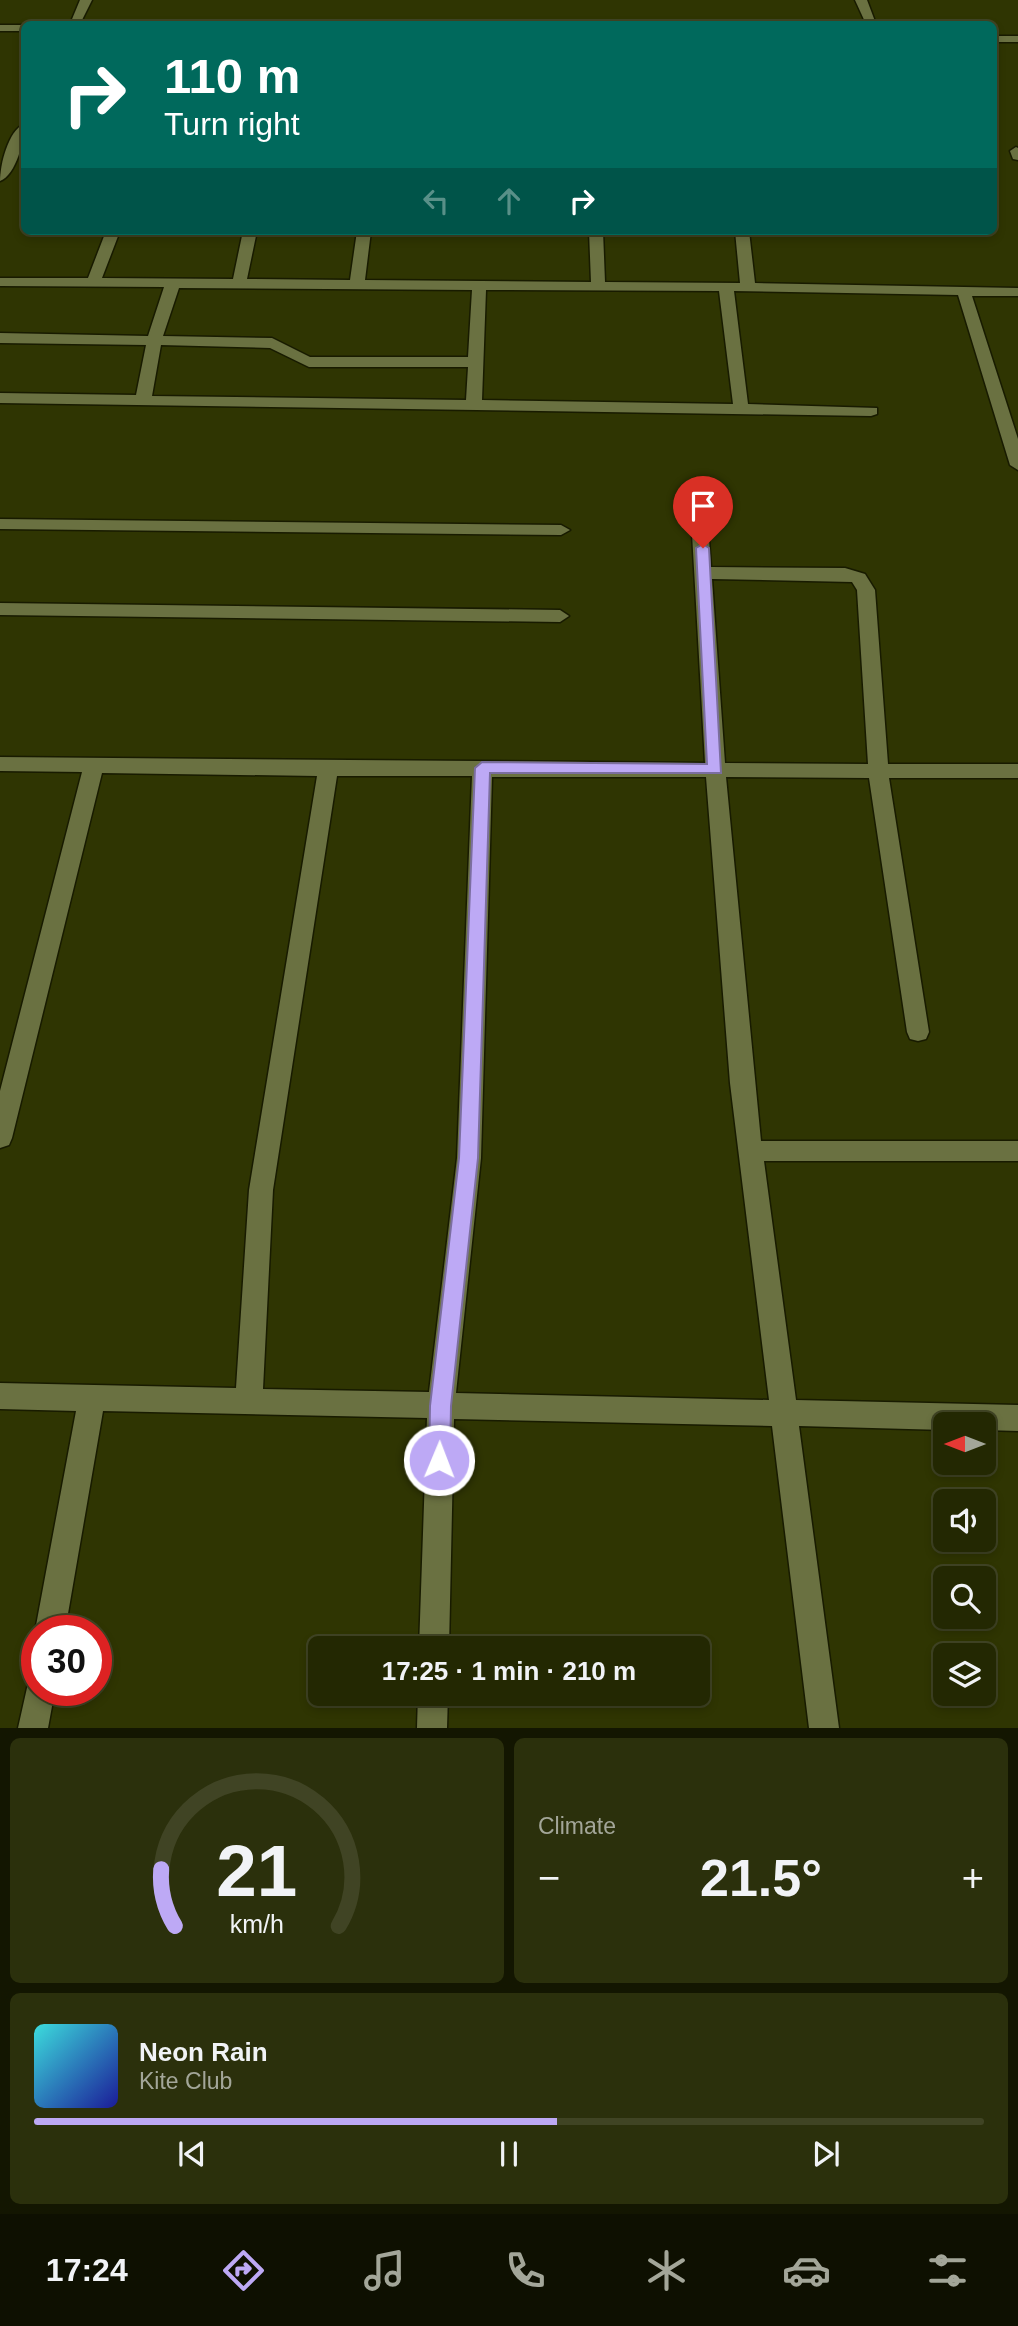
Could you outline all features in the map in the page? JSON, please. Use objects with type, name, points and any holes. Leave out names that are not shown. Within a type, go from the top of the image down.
[{"type":"street","points":[[76,21],[86,0]]},
{"type":"street","points":[[861,0],[870,21]]},
{"type":"street","points":[[0,28],[21,28]]},
{"type":"street","points":[[997,39],[1018,39]]},
{"type":"street","points":[[0,177],[21,134]]},
{"type":"street","points":[[93,283],[111,235]]},
{"type":"street","points":[[239,283],[249,235]]},
{"type":"street","points":[[357,284],[363,235]]},
{"type":"street","points":[[596,235],[598,286]]},
{"type":"street","points":[[742,235],[748,287]]},
{"type":"street","points":[[0,282],[748,287],[1018,292]]},
{"type":"street","points":[[143,399],[155,339],[173,283]]},
{"type":"street","points":[[474,403],[479,285]]},
{"type":"street","points":[[726,287],[741,409]]},
{"type":"street","points":[[964,292],[1018,465]]},
{"type":"street","points":[[0,338],[272,343],[287,349],[299,360],[309,362],[476,362]]},
{"type":"street","points":[[0,398],[871,411]]},
{"type":"street","points":[[698,498],[705,573],[715,769],[750,1151],[824,1727]]},
{"type":"street","points":[[0,524],[561,530]]},
{"type":"street","points":[[705,573],[826,572],[859,578],[866,590],[878,770],[918,1032]]},
{"type":"street","points":[[0,609],[561,616]]},
{"type":"street","points":[[0,764],[327,769],[1018,771]]},
{"type":"street","points":[[0,1138],[94,764]]},
{"type":"street","points":[[434,1636],[441,1406],[469,1158],[482,768]]},
{"type":"street","points":[[249,1402],[261,1190],[327,769]]},
{"type":"street","points":[[750,1151],[1018,1151]]},
{"type":"street","points":[[0,1396],[1018,1419]]},
{"type":"street","points":[[53,1615],[92,1398]]},
{"type":"street","points":[[33,1727],[37,1706]]},
{"type":"street","points":[[432,1727],[433,1706]]},
{"type":"route","points":[[439,1460],[441,1406],[469,1158],[482,768],[715,769],[703,548]]}]
